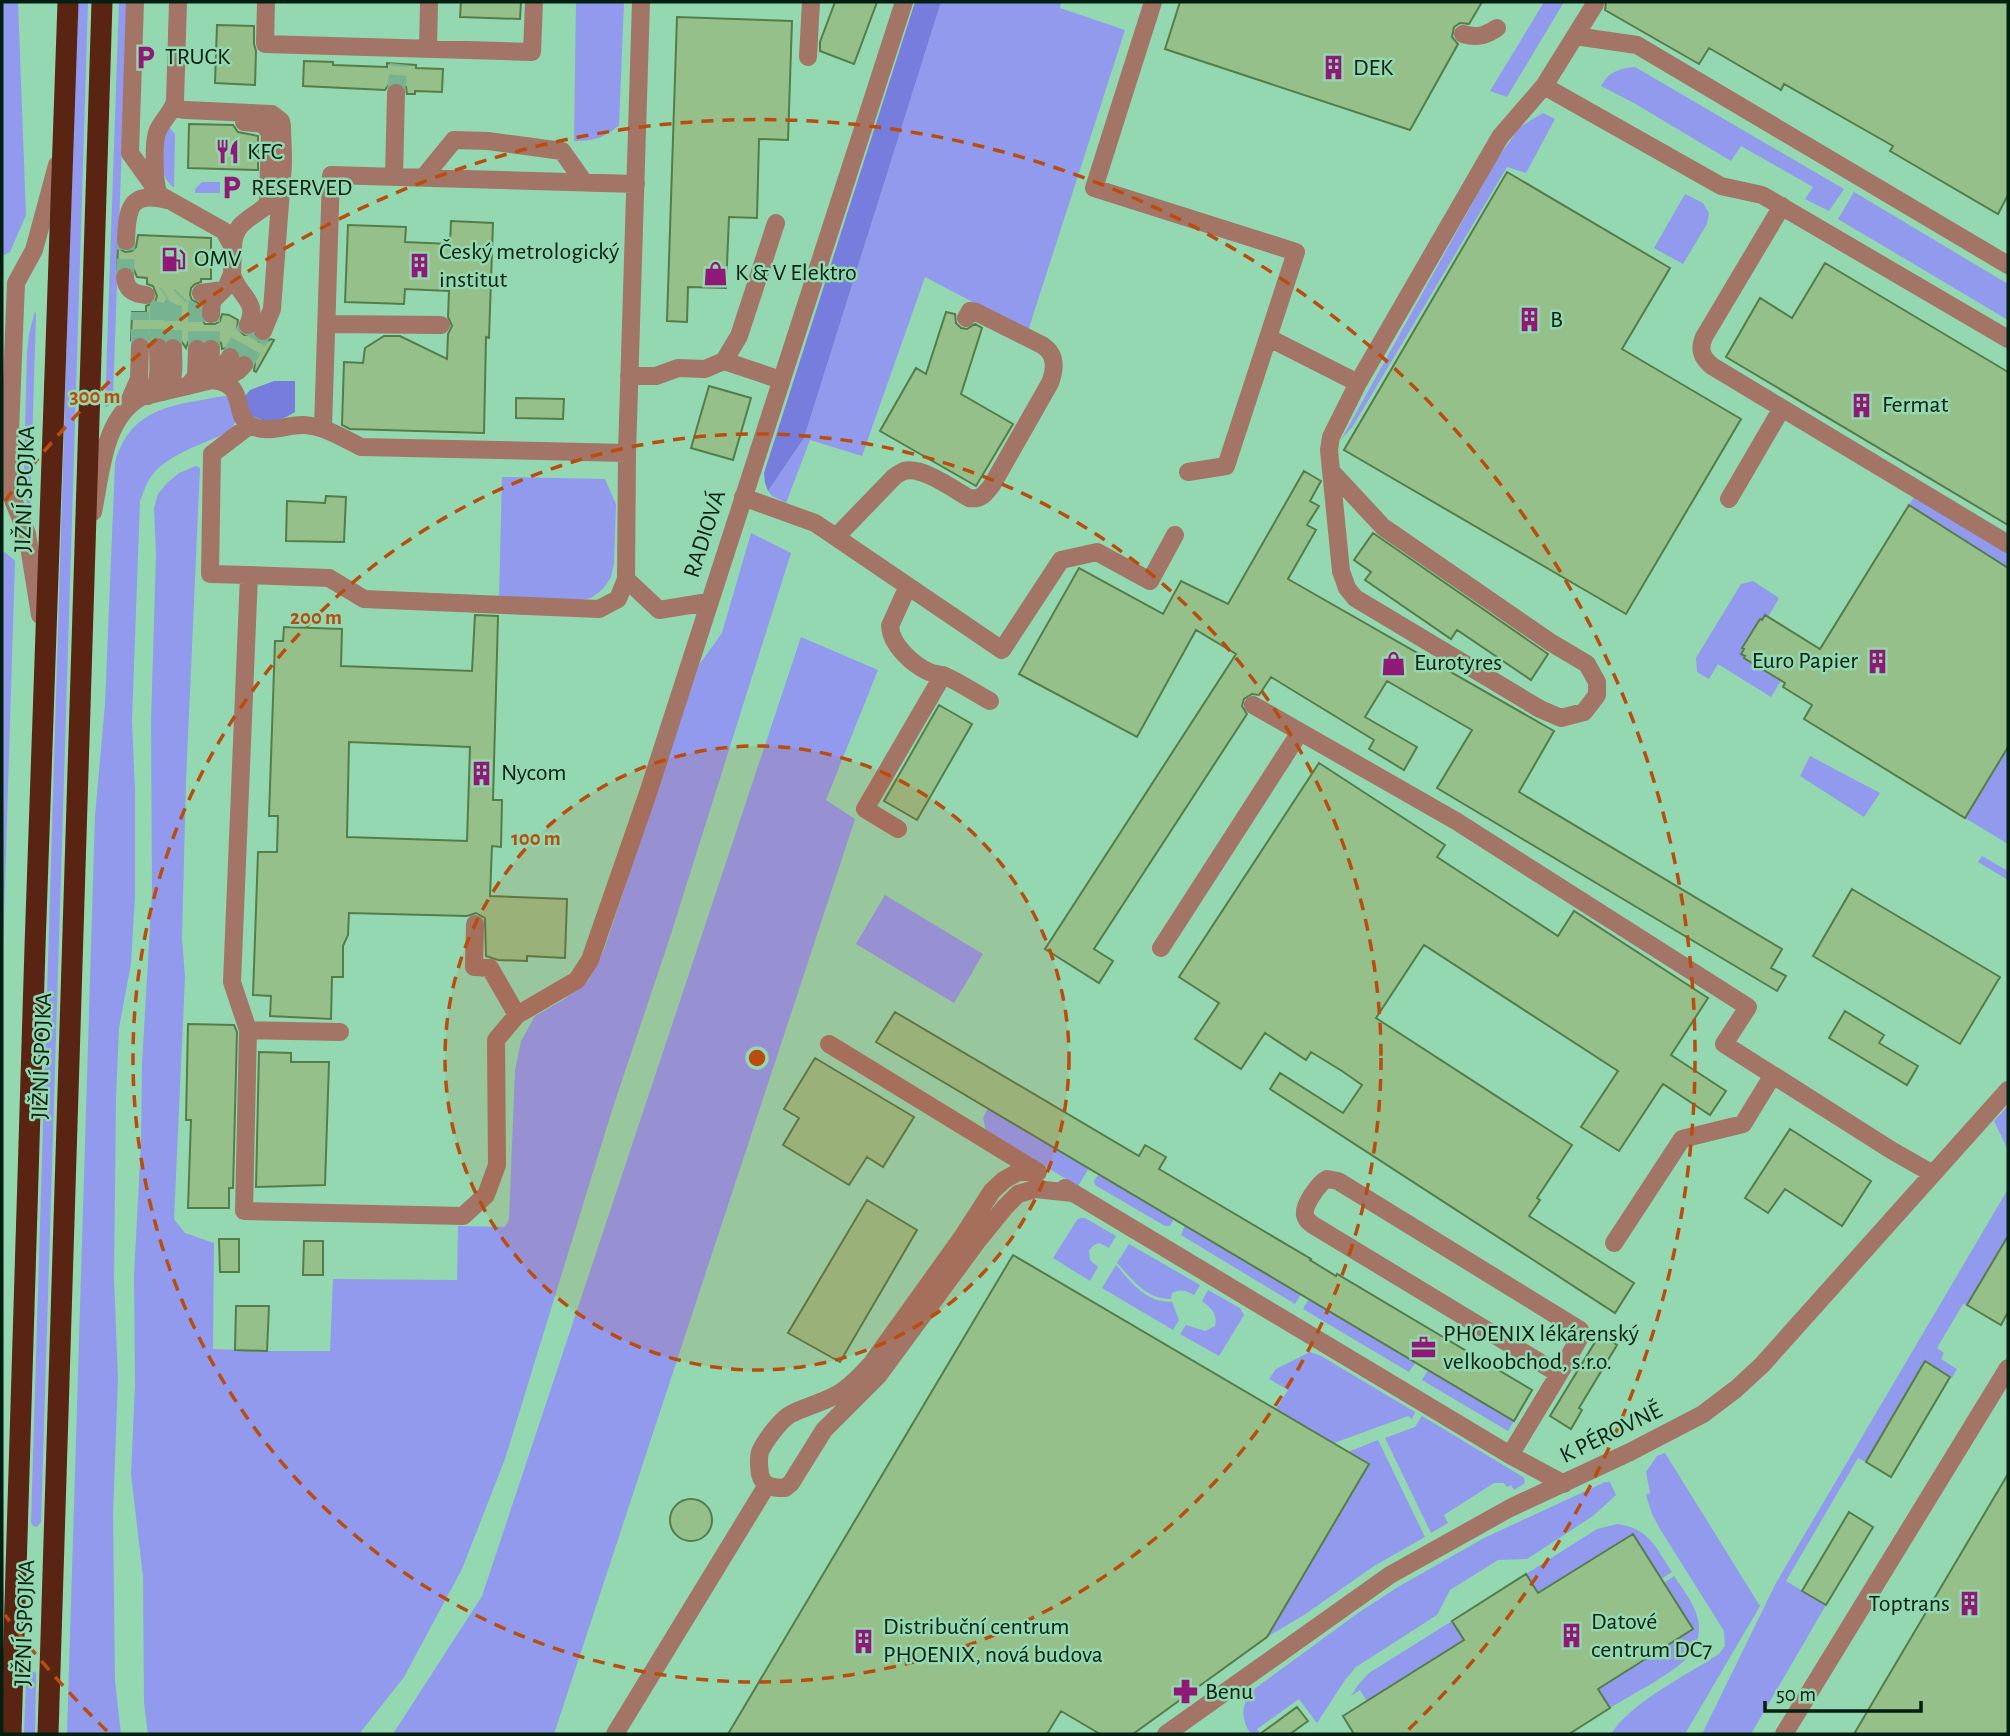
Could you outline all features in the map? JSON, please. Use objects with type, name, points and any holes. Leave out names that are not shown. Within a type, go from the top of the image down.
[{"type":"highway","name":"JIŽNÍ SPOJKA","points":[[11,1734],[68,2]]},
{"type":"highway","name":"JIŽNÍ SPOJKA","points":[[48,1734],[102,2]]},
{"type":"street","points":[[135,2],[130,149],[132,156],[163,198]]},
{"type":"street","points":[[163,198],[156,182],[156,134],[171,113],[175,101],[178,2]]},
{"type":"street","points":[[266,2],[265,44],[399,56],[428,49],[532,52],[534,2]]},
{"type":"street","points":[[428,49],[429,2]]},
{"type":"street","points":[[250,425],[212,454],[210,574],[330,578],[364,599],[599,609],[618,599],[626,579],[629,376],[641,2]]},
{"type":"street","points":[[808,57],[811,2]]},
{"type":"street","name":"RADIOVÁ","points":[[626,579],[659,610],[708,602],[904,2]]},
{"type":"street","points":[[1153,2],[1094,188],[1296,252],[1226,466],[1188,472]]},
{"type":"street","points":[[1331,471],[1383,527],[1550,642],[1587,664],[1597,682],[1597,695],[1584,712],[1561,718],[1540,709],[1355,597],[1347,588],[1341,571],[1331,471],[1329,450],[1331,437],[1358,383],[1500,137],[1544,86],[1595,4]]},
{"type":"street","points":[[1463,34],[1480,37],[1497,28]]},
{"type":"street","points":[[1575,36],[1637,45],[2008,265]]},
{"type":"street","points":[[1544,86],[1721,186],[1762,195],[2008,339]]},
{"type":"street","points":[[394,177],[396,93]]},
{"type":"street","points":[[175,101],[179,109],[268,113],[277,117],[282,126],[281,184],[272,309],[258,330],[249,302],[236,286],[232,274]]},
{"type":"street","points":[[196,111],[218,121],[259,122],[269,129],[269,195],[257,213]]},
{"type":"street","points":[[423,178],[454,140],[488,141],[562,151],[583,182]]},
{"type":"street","points":[[46,651],[29,545],[5,481],[6,404],[16,283],[36,243],[63,145]]},
{"type":"street","points":[[323,428],[331,175],[636,184]]},
{"type":"street","points":[[209,298],[231,280],[233,238],[238,227],[270,204],[281,184]]},
{"type":"street","points":[[126,241],[127,216],[135,202],[147,197],[163,198],[219,228],[233,247]]},
{"type":"street","points":[[1782,206],[1704,337],[1701,345],[1703,357],[1712,366],[2008,544]]},
{"type":"street","points":[[629,376],[656,376],[678,368],[705,369],[724,361],[739,335],[776,223]]},
{"type":"street","points":[[2,282],[26,264]]},
{"type":"street","points":[[125,277],[127,286],[143,303]]},
{"type":"street","points":[[836,537],[903,471],[929,475],[969,498],[982,497],[992,485],[1050,383],[1055,364],[1049,350],[1042,345],[976,312],[970,311],[966,318]]},
{"type":"street","points":[[327,324],[441,325]]},
{"type":"street","points":[[1269,338],[1358,383]]},
{"type":"street","points":[[84,553],[108,440],[139,379],[140,347]]},
{"type":"street","points":[[156,394],[173,380],[166,347]]},
{"type":"street","points":[[204,349],[196,376],[201,382],[226,383],[236,393],[243,419],[250,425],[265,430],[304,425],[323,428],[360,447],[627,453]]},
{"type":"street","points":[[126,409],[136,400],[201,382],[237,361]]},
{"type":"street","points":[[724,361],[781,380]]},
{"type":"street","points":[[1729,499],[1782,408]]},
{"type":"street","points":[[743,497],[815,523],[1002,650],[1062,560],[1097,552],[1150,581],[1175,535]]},
{"type":"street","points":[[249,575],[232,982],[248,1030],[244,1211],[463,1216],[486,1195],[497,1165],[496,1040],[517,1015],[577,980],[590,960],[648,793],[708,602]]},
{"type":"street","points":[[908,586],[890,626],[893,640],[907,656],[929,672],[943,675],[990,702]]},
{"type":"street","points":[[898,829],[866,809],[943,675]]},
{"type":"street","points":[[1253,705],[1456,821],[1748,1007],[1724,1044],[1933,1174]]},
{"type":"street","points":[[1161,948],[1300,732]]},
{"type":"street","points":[[475,924],[474,967],[490,968],[517,1015]]},
{"type":"street","points":[[248,1030],[340,1032]]},
{"type":"street","points":[[829,1044],[1510,1455],[1564,1484]]},
{"type":"street","points":[[1614,1243],[1682,1139],[1743,1124],[1773,1075]]},
{"type":"street","name":"K PÉROVNĚ","points":[[1166,1734],[1390,1574],[1510,1508],[1630,1452],[1703,1414],[1736,1389],[1762,1364],[2008,1090]]},
{"type":"street","points":[[1038,1172],[1017,1172],[992,1191],[963,1236],[861,1376],[836,1395],[789,1415],[778,1426],[760,1452],[758,1465],[766,1485],[785,1488],[792,1483],[824,1430],[878,1376],[1004,1207],[1018,1194],[1035,1189],[1073,1193]]},
{"type":"street","points":[[1510,1455],[1559,1374],[1581,1335],[1580,1329],[1338,1181],[1327,1180],[1319,1185],[1305,1210],[1305,1216],[1313,1225],[1559,1374]]},
{"type":"street","points":[[1784,1734],[2008,1368]]},
{"type":"street","points":[[615,1734],[766,1485]]},
{"type":"shaded area","points":[[2,2],[18,2],[26,215],[10,252],[2,256]]},
{"type":"shaded area","points":[[77,2],[88,2],[41,1522],[37,1527],[31,1522]]},
{"type":"shaded area","points":[[119,2],[127,2],[113,396],[106,407],[105,406]]},
{"type":"shaded area","points":[[576,2],[624,2],[619,125],[598,138],[574,141]]},
{"type":"shaded area","points":[[915,2],[941,2],[804,438],[768,491],[764,473]]},
{"type":"shaded area","points":[[941,2],[1061,2],[1060,8],[1125,30],[1028,331],[925,277],[862,456],[810,440],[786,503],[768,491],[804,438]]},
{"type":"shaded area","points":[[1544,2],[1564,2],[1507,97],[1490,91]]},
{"type":"shaded area","points":[[1635,67],[1844,189],[1829,211],[1805,199],[1813,187],[1741,146],[1731,161],[1601,86],[1607,77],[1615,72]]},
{"type":"shaded area","points":[[1543,113],[1555,119],[1526,173],[1507,167],[1353,426],[1341,440],[1497,159],[1520,127]]},
{"type":"shaded area","points":[[168,126],[175,134],[174,188],[166,179],[163,168]]},
{"type":"shaded area","points":[[202,182],[220,182],[220,193],[195,193],[195,189]]},
{"type":"shaded area","points":[[1854,192],[2008,284],[2008,320],[1838,219]]},
{"type":"shaded area","points":[[1685,194],[1703,203],[1709,213],[1707,224],[1683,264],[1654,248]]},
{"type":"shaded area","points":[[35,311],[30,508],[27,507],[24,466],[27,352]]},
{"type":"shaded area","points":[[274,381],[295,381],[295,412],[272,421],[248,413],[244,397],[250,390]]},
{"type":"shaded area","points":[[228,397],[237,420],[229,432],[185,451],[164,464],[149,480],[140,501],[132,721],[135,896],[131,964],[119,1028],[116,1097],[114,1278],[118,1378],[113,1515],[115,1681],[121,1734],[67,1734],[95,816],[105,704],[115,463],[122,444],[143,419],[172,406]]},
{"type":"shaded area","points":[[196,466],[200,468],[186,781],[182,938],[185,977],[174,1219],[185,1233],[214,1243],[213,1349],[330,1351],[333,1279],[457,1280],[458,1226],[505,1227],[509,1219],[515,1071],[521,1041],[535,1016],[588,981],[604,950],[699,665],[722,633],[751,533],[791,553],[670,937],[612,1110],[505,1459],[462,1569],[404,1677],[359,1734],[148,1734],[144,1703],[143,1577],[131,1474],[135,1385],[134,1275],[152,892],[151,721],[156,554],[154,508],[158,494],[167,483],[179,473]]},
{"type":"shaded area","points":[[502,477],[605,479],[616,504],[614,564],[611,577],[603,589],[591,598],[576,601],[499,598]]},
{"type":"shaded area","points":[[1916,494],[2008,551],[2008,568],[1974,547],[1960,543],[1963,538],[1909,505]]},
{"type":"shaded area","points":[[2,552],[15,561],[2,982]]},
{"type":"shaded area","points":[[1753,581],[1779,598],[1746,655],[1784,676],[1771,697],[1718,664],[1709,679],[1697,672],[1696,658],[1741,584]]},
{"type":"shaded area","points":[[801,637],[878,670],[826,800],[855,819],[554,1734],[393,1734],[482,1596]]},
{"type":"shaded area","points":[[2008,750],[2008,844],[1965,818]]},
{"type":"shaded area","points":[[1810,756],[1880,793],[1864,817],[1800,776]]},
{"type":"shaded area","points":[[1982,856],[2008,871],[2008,880],[1978,862]]},
{"type":"shaded area","points":[[885,895],[983,954],[954,1003],[856,944]]},
{"type":"shaded area","points":[[2008,1106],[2008,1150],[1994,1121]]},
{"type":"shaded area","points":[[988,1108],[1095,1158],[1078,1186],[986,1131],[983,1118]]},
{"type":"shaded area","points":[[1099,1174],[1174,1219],[1170,1226],[1165,1226],[1095,1185],[1094,1181]]},
{"type":"shaded area","points":[[2008,1189],[2008,1236],[1967,1305],[1963,1304],[1937,1348],[1944,1353],[1941,1359],[1957,1369],[1952,1378],[1925,1362],[1866,1462],[1858,1458],[1786,1581],[1826,1605],[1751,1734],[1702,1734],[1776,1583]]},
{"type":"shaded area","points":[[1080,1218],[1085,1218],[1116,1236],[1109,1248],[1099,1243],[1089,1250],[1090,1260],[1098,1267],[1090,1281],[1053,1258]]},
{"type":"shaded area","points":[[1185,1225],[1303,1291],[1295,1304],[1181,1235]]},
{"type":"shaded area","points":[[1129,1244],[1200,1285],[1194,1295],[1178,1291],[1172,1293],[1171,1299],[1147,1292],[1117,1263]]},
{"type":"shaded area","points":[[1116,1265],[1147,1295],[1172,1302],[1179,1320],[1173,1330],[1102,1288]]},
{"type":"shaded area","points":[[1208,1290],[1240,1308],[1244,1315],[1219,1356],[1180,1334],[1186,1325],[1205,1331],[1215,1326],[1216,1318],[1213,1312],[1202,1301]]},
{"type":"shaded area","points":[[1311,1295],[1416,1362],[1409,1372],[1303,1309]]},
{"type":"shaded area","points":[[1310,1352],[1415,1412],[1412,1419],[1408,1416],[1334,1443],[1276,1409],[1288,1390],[1269,1379],[1276,1369]]},
{"type":"shaded area","points":[[1428,1370],[1514,1421],[1508,1431],[1422,1380]]},
{"type":"shaded area","points":[[1422,1416],[1523,1477],[1524,1484],[1514,1490],[1511,1485],[1507,1487],[1504,1483],[1494,1483],[1444,1515],[1448,1523],[1431,1533],[1385,1438],[1415,1427]]},
{"type":"shaded area","points":[[1378,1440],[1425,1537],[1374,1566],[1304,1615],[1267,1637],[1369,1465],[1348,1452]]},
{"type":"shaded area","points":[[1665,1453],[1760,1606],[1685,1734],[1611,1734],[1645,1701],[1719,1654],[1725,1646],[1724,1631],[1660,1529],[1646,1495],[1650,1493],[1646,1472],[1657,1456]]},
{"type":"shaded area","points":[[1610,1482],[1616,1495],[1593,1516],[1527,1559],[1498,1560],[1450,1590],[1437,1615],[1356,1667],[1317,1723],[1299,1699],[1257,1729],[1260,1734],[1251,1734],[1243,1712],[1253,1690],[1358,1613],[1484,1538]]},
{"type":"shaded area","points":[[1617,1524],[1637,1530],[1651,1540],[1672,1572],[1661,1579],[1633,1534],[1538,1593],[1526,1574],[1597,1529]]},
{"type":"shaded area","points":[[1674,1576],[1696,1614],[1699,1629],[1694,1648],[1682,1663],[1610,1708],[1598,1689],[1664,1583]]},
{"type":"shaded area","points":[[1452,1621],[1464,1640],[1367,1701],[1360,1690],[1351,1696],[1369,1673]]},
{"type":"shaded area","points":[[28,1672],[36,1673],[35,1734],[24,1734],[26,1679]]},
{"type":"building","points":[[461,2],[521,2],[520,19],[460,17]]},
{"type":"building","points":[[835,2],[877,2],[854,64],[820,51],[820,42]]},
{"type":"building","name":"DEK","points":[[1180,2],[1482,2],[1469,24],[1460,23],[1454,27],[1452,37],[1458,44],[1410,130],[1165,49]]},
{"type":"building","points":[[1606,2],[2008,2],[2008,195],[1998,214],[1890,151],[1893,146],[1784,84],[1781,90],[1709,48],[1699,64],[1605,10]]},
{"type":"building","points":[[677,17],[792,21],[788,140],[759,139],[757,218],[729,217],[726,288],[688,287],[687,322],[667,321]]},
{"type":"building","points":[[217,25],[254,26],[255,85],[215,83]]},
{"type":"building","points":[[304,61],[387,67],[387,63],[443,69],[442,92],[415,91],[415,94],[407,94],[406,87],[397,82],[390,83],[385,90],[303,86]]},
{"type":"building","name":"KFC","points":[[189,124],[233,125],[238,132],[258,136],[258,170],[188,168]]},
{"type":"building","name":"B","points":[[1507,172],[1670,268],[1622,349],[1741,419],[1626,614],[1344,450]]},
{"type":"building","points":[[451,221],[493,223],[489,338],[486,337],[484,433],[350,429],[342,425],[344,362],[363,363],[365,348],[384,336],[400,336],[447,359],[448,334],[452,326],[448,317],[449,291],[405,289],[404,304],[345,302],[348,225],[406,227],[405,242],[450,244]]},
{"type":"building","points":[[138,235],[211,238],[211,279],[201,279],[201,282],[191,288],[190,295],[192,300],[200,304],[201,318],[205,324],[215,324],[220,321],[222,314],[229,315],[238,320],[237,328],[244,335],[253,335],[259,342],[274,340],[256,372],[251,357],[241,354],[232,346],[222,349],[221,343],[212,338],[192,339],[186,348],[179,338],[173,337],[166,339],[157,336],[149,340],[140,336],[131,340],[132,312],[146,312],[146,306],[155,302],[157,296],[153,286],[147,284],[147,278],[137,277],[134,270],[128,266],[117,269],[118,248],[125,252],[132,251],[136,247]]},
{"type":"building","name":"Fermat","points":[[1825,263],[2008,372],[2008,525],[1726,357],[1760,298],[1792,318]]},
{"type":"building","points":[[946,312],[955,314],[956,323],[961,328],[967,329],[975,324],[982,328],[961,394],[1013,424],[976,486],[880,431],[916,368],[926,374]]},
{"type":"building","points":[[709,386],[751,398],[733,460],[691,448]]},
{"type":"building","points":[[516,398],[564,399],[563,419],[516,418]]},
{"type":"building","points":[[1304,471],[1321,481],[1310,501],[1319,506],[1307,525],[1316,530],[1288,579],[1554,731],[1519,792],[1782,949],[1771,968],[1786,976],[1777,991],[1437,788],[1472,730],[1387,681],[1365,717],[1417,747],[1404,770],[1369,749],[1374,740],[1271,677],[1259,695],[1252,694],[1244,699],[1242,706],[1247,714],[1094,949],[1113,961],[1099,983],[1045,949],[1236,654],[1196,630],[1137,737],[1019,674],[1079,568],[1163,614],[1181,581],[1228,604]]},
{"type":"building","points":[[326,496],[346,497],[344,542],[286,541],[287,501],[325,503]]},
{"type":"building","name":"Euro Papier","points":[[1909,505],[2008,568],[2008,747],[1965,818],[1804,719],[1812,705],[1783,687],[1785,683],[1741,654],[1744,649],[1742,648],[1765,615],[1820,649]]},
{"type":"building","points":[[1373,533],[1548,654],[1531,680],[1457,630],[1451,639],[1365,580],[1371,572],[1354,560]]},
{"type":"building","points":[[475,615],[498,616],[493,800],[502,800],[501,847],[492,846],[490,896],[567,899],[565,958],[527,956],[527,961],[498,960],[486,956],[485,918],[476,913],[467,916],[349,913],[348,935],[343,946],[343,977],[332,977],[331,1019],[270,1016],[271,996],[253,995],[258,852],[277,852],[278,816],[269,816],[275,641],[283,641],[284,627],[342,629],[341,666],[472,671]],"holes":[[[349,742],[470,747],[467,841],[347,837]]]},
{"type":"building","points":[[939,705],[972,724],[917,820],[884,801]]},
{"type":"building","points":[[1319,763],[1445,845],[1437,857],[1558,936],[1574,911],[1708,998],[1671,1055],[1726,1091],[1710,1115],[1663,1084],[1619,1151],[1581,1127],[1618,1071],[1424,945],[1376,1018],[1572,1145],[1537,1198],[1540,1200],[1529,1216],[1634,1283],[1615,1313],[1270,1089],[1280,1073],[1343,1113],[1362,1085],[1342,1071],[1311,1052],[1306,1060],[1265,1033],[1241,1069],[1195,1039],[1219,1003],[1179,977]]},
{"type":"building","points":[[1852,889],[2000,977],[1960,1044],[1813,956]]},
{"type":"building","points":[[1845,1011],[1884,1035],[1879,1043],[1918,1066],[1907,1085],[1829,1038]]},
{"type":"building","points":[[895,1012],[1139,1156],[1145,1145],[1166,1157],[1159,1169],[1532,1390],[1514,1421],[876,1042]]},
{"type":"building","points":[[188,1024],[234,1025],[237,1032],[233,1188],[229,1188],[229,1208],[188,1208],[191,1120],[186,1120]]},
{"type":"building","points":[[259,1052],[291,1053],[291,1062],[329,1062],[325,1185],[256,1187]]},
{"type":"building","points":[[815,1058],[914,1117],[883,1167],[867,1157],[849,1185],[783,1145],[799,1118],[784,1109]]},
{"type":"building","points":[[1790,1129],[1871,1181],[1842,1226],[1785,1189],[1768,1213],[1745,1198]]},
{"type":"building","points":[[867,1200],[917,1230],[840,1362],[788,1333]]},
{"type":"building","points":[[2008,1236],[2008,1312],[2001,1325],[1967,1305]]},
{"type":"building","points":[[219,1239],[239,1239],[239,1272],[220,1272]]},
{"type":"building","points":[[304,1241],[323,1241],[323,1275],[303,1275]]},
{"type":"building","points":[[1013,1255],[1369,1464],[1267,1637],[1133,1734],[1100,1734],[1061,1711],[1047,1734],[728,1734]]},
{"type":"building","points":[[236,1306],[269,1306],[267,1351],[235,1350]]},
{"type":"building","points":[[1600,1334],[1617,1345],[1579,1408],[1582,1410],[1571,1429],[1550,1416]]},
{"type":"building","points":[[1925,1361],[1950,1377],[1891,1477],[1866,1462]]},
{"type":"building","name":"Toptrans","points":[[2008,1474],[2008,1734],[1854,1734]]},
{"type":"building","points":[[691,1499],[706,1505],[712,1520],[706,1535],[691,1541],[676,1535],[670,1520],[676,1505]]},
{"type":"building","points":[[1849,1512],[1873,1527],[1826,1605],[1802,1591]]},
{"type":"building","name":"Datové centrum DC7","points":[[1633,1534],[1693,1629],[1598,1689],[1610,1708],[1569,1734],[1354,1734],[1343,1716],[1464,1640],[1452,1621],[1526,1574],[1538,1593]]},
{"type":"building","points":[[1297,1707],[1308,1721],[1290,1734],[1260,1734]]},
{"type":"tunnel","points":[[396,93],[399,64]]},
{"type":"tunnel","points":[[125,277],[126,241]]},
{"type":"tunnel","points":[[158,347],[159,303],[166,295]]},
{"type":"tunnel","points":[[173,348],[173,305],[181,295]]},
{"type":"tunnel","points":[[197,349],[197,305],[201,299]]},
{"type":"tunnel","points":[[140,312],[140,347]]},
{"type":"tunnel","points":[[211,314],[211,349]]},
{"type":"tunnel","points":[[230,357],[248,325]]},
{"type":"tunnel","points":[[244,365],[262,333]]},
{"type":"place","name":"TRUCK","points":[[145,57]]},
{"type":"place","name":"DEK","points":[[1333,68]]},
{"type":"place","name":"KFC","points":[[227,152]]},
{"type":"place","name":"RESERVED","points":[[231,188]]},
{"type":"place","name":"OMV","points":[[174,259]]},
{"type":"place","name":"Český metrologický institut","points":[[419,266]]},
{"type":"place","name":"K & V Elektro","points":[[715,273]]},
{"type":"place","name":"B","points":[[1530,320]]},
{"type":"place","name":"Fermat","points":[[1862,405]]},
{"type":"place","name":"Euro Papier","points":[[1878,661]]},
{"type":"place","name":"Eurotyres","points":[[1394,663]]},
{"type":"place","name":"Nycom","points":[[481,773]]},
{"type":"place","name":"PHOENIX lékárenský velkoobchod, s.r.o.","points":[[1423,1348]]},
{"type":"place","name":"Toptrans","points":[[1970,1604]]},
{"type":"place","name":"Datové centrum DC7","points":[[1571,1636]]},
{"type":"place","name":"Distribuční centrum PHOENIX, nová budova","points":[[863,1641]]},
{"type":"place","name":"Benu","points":[[1185,1692]]}]
